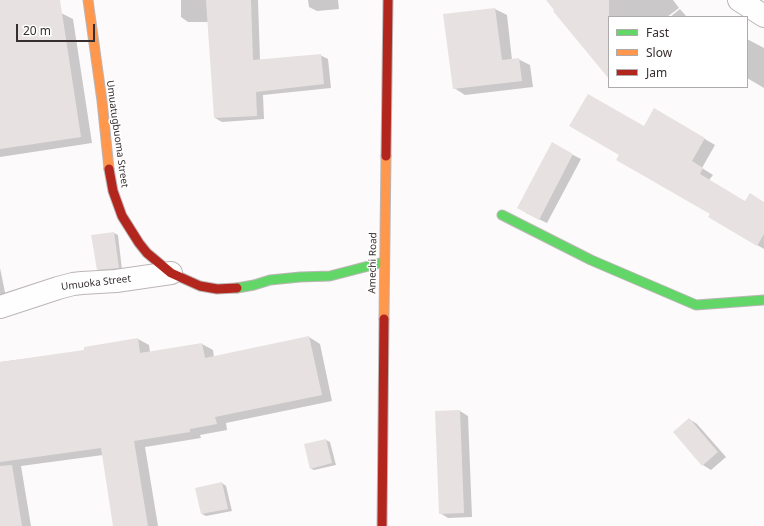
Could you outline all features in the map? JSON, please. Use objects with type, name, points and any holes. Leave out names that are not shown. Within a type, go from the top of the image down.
[{"type":"street","name":"Umuatugbuoma Street","points":[[88,0],[102,101],[108,164],[113,191],[122,216],[147,253],[171,273],[200,286],[217,288],[235,288],[286,278],[330,276],[384,262]]},
{"type":"street","name":"Amechi Road","points":[[382,526],[388,0]]},
{"type":"street","points":[[740,0],[764,16]]},
{"type":"street","points":[[502,216],[591,260],[696,305],[764,300]]},
{"type":"street","name":"Umuoka Street","points":[[0,307],[65,286],[82,283],[116,281],[171,273]]},
{"type":"building","points":[[0,0],[60,0],[81,137],[0,149]]},
{"type":"building","points":[[206,0],[251,0],[253,60],[321,54],[324,84],[256,92],[257,116],[214,118]]},
{"type":"building","points":[[546,0],[609,0],[608,78],[553,11],[554,10]]},
{"type":"building","points":[[495,8],[502,60],[519,58],[522,81],[453,89],[443,14]]},
{"type":"building","points":[[588,94],[644,126],[654,108],[705,138],[692,161],[703,168],[700,174],[745,201],[750,193],[764,202],[764,234],[757,246],[708,217],[710,214],[616,160],[619,155],[569,126]]},
{"type":"building","points":[[552,142],[573,154],[539,220],[517,208]]},
{"type":"building","points":[[114,232],[119,268],[97,270],[91,235]]},
{"type":"building","points":[[309,336],[322,395],[215,417],[217,424],[190,429],[190,432],[134,441],[148,526],[113,526],[101,448],[0,462],[0,362],[84,350],[84,347],[138,338],[140,353],[202,343],[205,358]]},
{"type":"building","points":[[460,410],[464,513],[439,514],[435,411]]},
{"type":"building","points":[[689,418],[718,452],[702,466],[673,432]]},
{"type":"building","points":[[326,439],[332,463],[310,469],[304,444]]},
{"type":"building","points":[[12,465],[22,526],[0,526],[0,466]]},
{"type":"building","points":[[222,482],[228,509],[201,514],[195,488]]},
{"type":"traffic: fast","points":[[502,215],[591,260],[696,305],[764,300]]},
{"type":"traffic: fast","points":[[237,288],[270,280],[330,276],[384,262]]},
{"type":"traffic: slow","points":[[88,0],[102,101],[109,169]]},
{"type":"traffic: slow","points":[[384,319],[386,156]]},
{"type":"traffic: jam","points":[[386,156],[388,0]]},
{"type":"traffic: jam","points":[[109,169],[113,191],[122,216],[147,253],[171,273],[200,286],[217,289],[237,288]]},
{"type":"traffic: jam","points":[[382,526],[384,319]]}]
